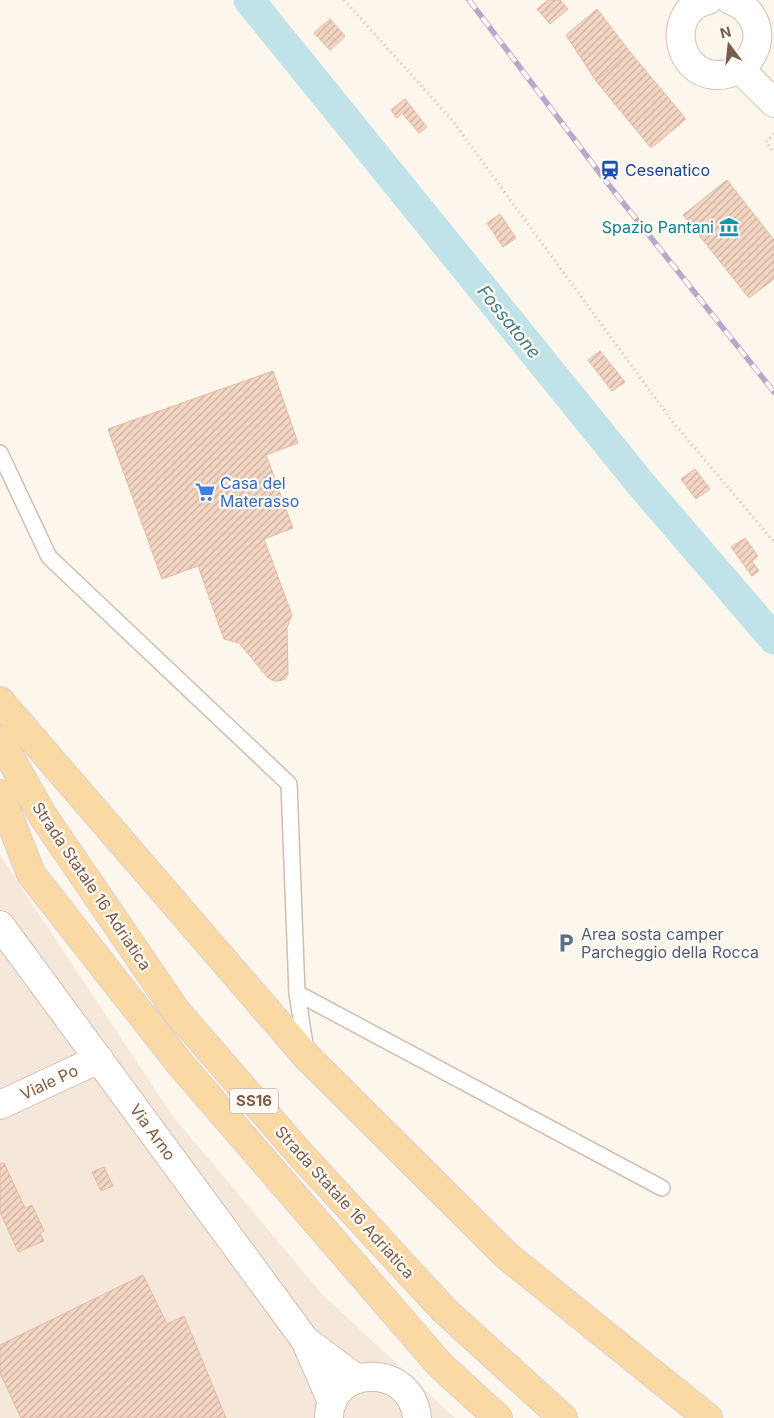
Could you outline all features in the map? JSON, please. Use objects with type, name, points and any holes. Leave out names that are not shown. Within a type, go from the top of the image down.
[{"type":"main road","points":[[0,700],[307,1057],[507,1256],[708,1418]]},
{"type":"main road","name":"Strada Statale 16 Adriatica","points":[[0,740],[43,816],[176,1011],[301,1155],[444,1310],[563,1418]]},
{"type":"main road","points":[[0,794],[32,874],[181,1065],[440,1365],[498,1418]]},
{"type":"street","points":[[726,2],[755,23],[758,36],[756,48],[750,60],[740,69],[729,74],[716,75],[703,72],[692,65],[680,43],[681,30],[685,18],[693,7],[726,2]]},
{"type":"street","points":[[740,69],[774,103]]},
{"type":"street","name":"Via Arno","points":[[0,925],[305,1340]]},
{"type":"street","name":"Viale Po","points":[[0,1105],[99,1059]]},
{"type":"street","points":[[305,1340],[356,1379]]},
{"type":"street","points":[[305,1340],[331,1410]]},
{"type":"street","points":[[331,1410],[338,1392],[356,1379],[372,1376],[386,1378],[400,1385],[410,1396],[417,1418]]},
{"type":"lane","points":[[0,453],[49,557],[289,784],[297,993],[307,1057]]},
{"type":"lane","points":[[297,993],[662,1188]]},
{"type":"path","points":[[344,0],[452,120],[672,421],[774,542]]},
{"type":"path","points":[[774,134],[766,142],[774,153]]},
{"type":"shaded area","points":[[0,855],[171,1114],[322,1294],[455,1418],[0,1418]]},
{"type":"building","points":[[548,0],[560,0],[568,9],[550,24],[537,9]]},
{"type":"building","points":[[597,9],[630,52],[596,81],[566,35]]},
{"type":"building","points":[[330,19],[345,36],[338,43],[322,26]]},
{"type":"building","points":[[322,26],[338,43],[330,50],[314,33]]},
{"type":"building","name":"Cesenatico","points":[[630,52],[686,119],[651,148],[596,81]]},
{"type":"building","points":[[405,99],[427,127],[419,133],[402,113],[397,118],[391,110]]},
{"type":"building","name":"Spazio Pantani","points":[[727,180],[774,240],[774,279],[749,298],[683,215]]},
{"type":"building","points":[[500,214],[516,238],[503,247],[487,223]]},
{"type":"building","points":[[600,351],[625,382],[612,391],[588,360]]},
{"type":"building","name":"Casa del Materasso","points":[[273,371],[298,443],[266,455],[293,528],[264,539],[292,615],[287,627],[288,675],[285,679],[279,681],[268,678],[239,643],[224,639],[198,566],[162,579],[108,429]]},
{"type":"building","points":[[695,469],[710,489],[696,499],[681,479]]},
{"type":"building","points":[[745,538],[758,556],[752,561],[759,571],[752,576],[731,547]]},
{"type":"building","points":[[4,1163],[25,1208],[32,1205],[44,1231],[40,1233],[44,1241],[18,1252],[0,1212],[0,1164]]},
{"type":"building","points":[[104,1167],[113,1186],[101,1191],[92,1172]]},
{"type":"building","points":[[143,1275],[167,1324],[184,1316],[226,1418],[21,1418],[0,1373],[0,1345]]},
{"type":"waterway","name":"Fossatone","points":[[249,0],[640,483],[774,639]]},
{"type":"railway","points":[[469,0],[605,180],[774,392]]},
{"type":"place","name":"Cesenatico","points":[[610,170]]},
{"type":"place","name":"Spazio Pantani","points":[[729,227]]},
{"type":"place","name":"Casa del Materasso","points":[[205,492]]},
{"type":"place","name":"Area sosta camper Parcheggio della Rocca","points":[[566,943]]}]
